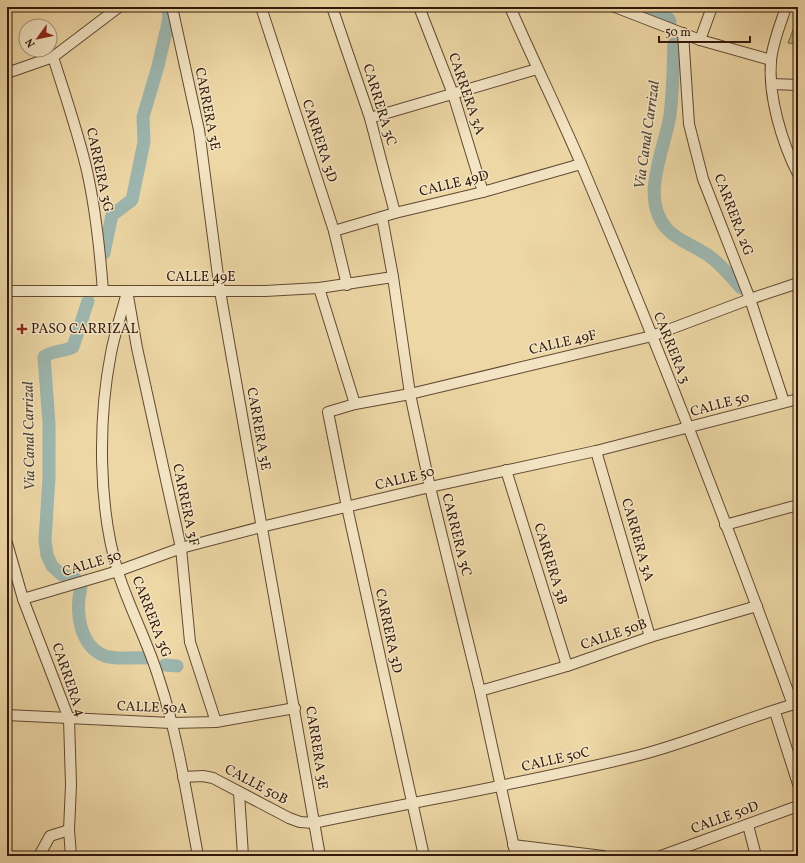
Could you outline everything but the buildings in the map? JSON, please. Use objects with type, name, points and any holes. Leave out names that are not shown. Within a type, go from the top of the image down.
[{"type":"street","points":[[58,53],[119,7]]},
{"type":"street","name":"CARRERA 3E","points":[[172,7],[199,130],[220,292],[261,527],[295,708],[320,856]]},
{"type":"street","name":"CARRERA 3D","points":[[261,7],[334,231],[347,284]]},
{"type":"street","name":"CARRERA 3C","points":[[332,7],[370,118],[395,213]]},
{"type":"street","name":"CARRERA 3A","points":[[419,7],[453,94],[483,192]]},
{"type":"street","name":"CARRERA 3","points":[[510,7],[581,164],[652,336],[795,704]]},
{"type":"street","points":[[615,7],[700,40],[771,60]]},
{"type":"street","points":[[700,40],[712,7]]},
{"type":"street","points":[[786,7],[771,60],[772,84],[779,127],[786,150],[798,174]]},
{"type":"street","name":"CARRERA 2G","points":[[683,34],[688,124],[703,179],[750,298],[784,402]]},
{"type":"street","points":[[7,73],[50,58]]},
{"type":"street","name":"CARRERA 3G","points":[[53,58],[71,112],[87,171],[98,231],[103,292]]},
{"type":"street","points":[[370,118],[537,69]]},
{"type":"street","points":[[772,84],[798,85]]},
{"type":"street","name":"CALLE 49D","points":[[334,231],[395,213],[483,192],[581,164]]},
{"type":"street","name":"CARRERA 3C","points":[[382,217],[393,277],[410,394],[430,487],[480,691],[516,856]]},
{"type":"street","name":"CALLE 49E","points":[[7,291],[220,292],[319,288],[393,277]]},
{"type":"street","name":"CALLE 49F","points":[[328,412],[355,404],[410,394],[652,336],[750,298],[798,283]]},
{"type":"street","points":[[319,288],[355,404]]},
{"type":"street","name":"CARRERA 3G","points":[[127,292],[111,352],[103,406],[102,460],[107,516],[118,572],[160,679],[183,778],[198,856]]},
{"type":"street","name":"CARRERA 3F","points":[[127,292],[137,348],[181,548],[190,642],[216,722]]},
{"type":"street","name":"CALLE 50","points":[[23,599],[118,572],[181,548],[261,527],[430,487],[596,451],[798,398]]},
{"type":"street","name":"CARRERA 3D","points":[[328,412],[347,507],[424,856]]},
{"type":"street","name":"CARRERA 3A","points":[[596,451],[650,637]]},
{"type":"street","name":"CARRERA 3B","points":[[506,470],[567,666]]},
{"type":"street","points":[[725,525],[798,505]]},
{"type":"street","name":"CARRERA 4","points":[[7,543],[23,599],[69,719],[71,785],[69,830],[71,856]]},
{"type":"street","name":"CALLE 50B","points":[[480,691],[567,666],[650,637],[757,606]]},
{"type":"street","name":"CALLE 50C","points":[[314,823],[412,802],[501,786],[641,755],[775,712],[795,704]]},
{"type":"street","name":"CALLE 50A","points":[[7,715],[171,723],[216,722],[295,708]]},
{"type":"street","points":[[775,712],[798,784]]},
{"type":"street","name":"CALLE 50B","points":[[183,778],[203,776],[213,778],[289,818],[300,822],[314,823]]},
{"type":"street","points":[[239,793],[243,856]]},
{"type":"street","name":"CALLE 50D","points":[[661,856],[798,806]]},
{"type":"street","points":[[748,825],[756,856]]},
{"type":"street","points":[[39,856],[50,836],[69,830]]},
{"type":"street","points":[[513,845],[603,856]]},
{"type":"green space","points":[[798,17],[798,44],[788,43]]},
{"type":"waterway","name":"Via Canal Carrizal","points":[[104,253],[112,215],[132,200],[144,142],[143,117],[158,66],[168,23],[169,16],[167,7]]},
{"type":"waterway","name":"Via Canal Carrizal","points":[[649,7],[669,19],[670,22]]},
{"type":"waterway","name":"Via Canal Carrizal","points":[[674,44],[670,115],[656,173],[654,188],[655,203],[659,217],[672,234],[708,255],[724,269],[741,288]]},
{"type":"waterway","name":"Via Canal Carrizal","points":[[75,578],[62,575],[52,566],[47,555],[45,540],[49,478],[49,423],[44,357],[51,353],[73,347],[88,301]]},
{"type":"waterway","name":"Via Canal Carrizal","points":[[81,587],[79,596],[79,617],[84,636],[89,644],[96,651],[105,656],[120,658],[145,658]]},
{"type":"waterway","name":"Via Canal Carrizal","points":[[165,665],[177,666]]},
{"type":"place","name":"PASO CARRIZAL","points":[[22,329]]}]
